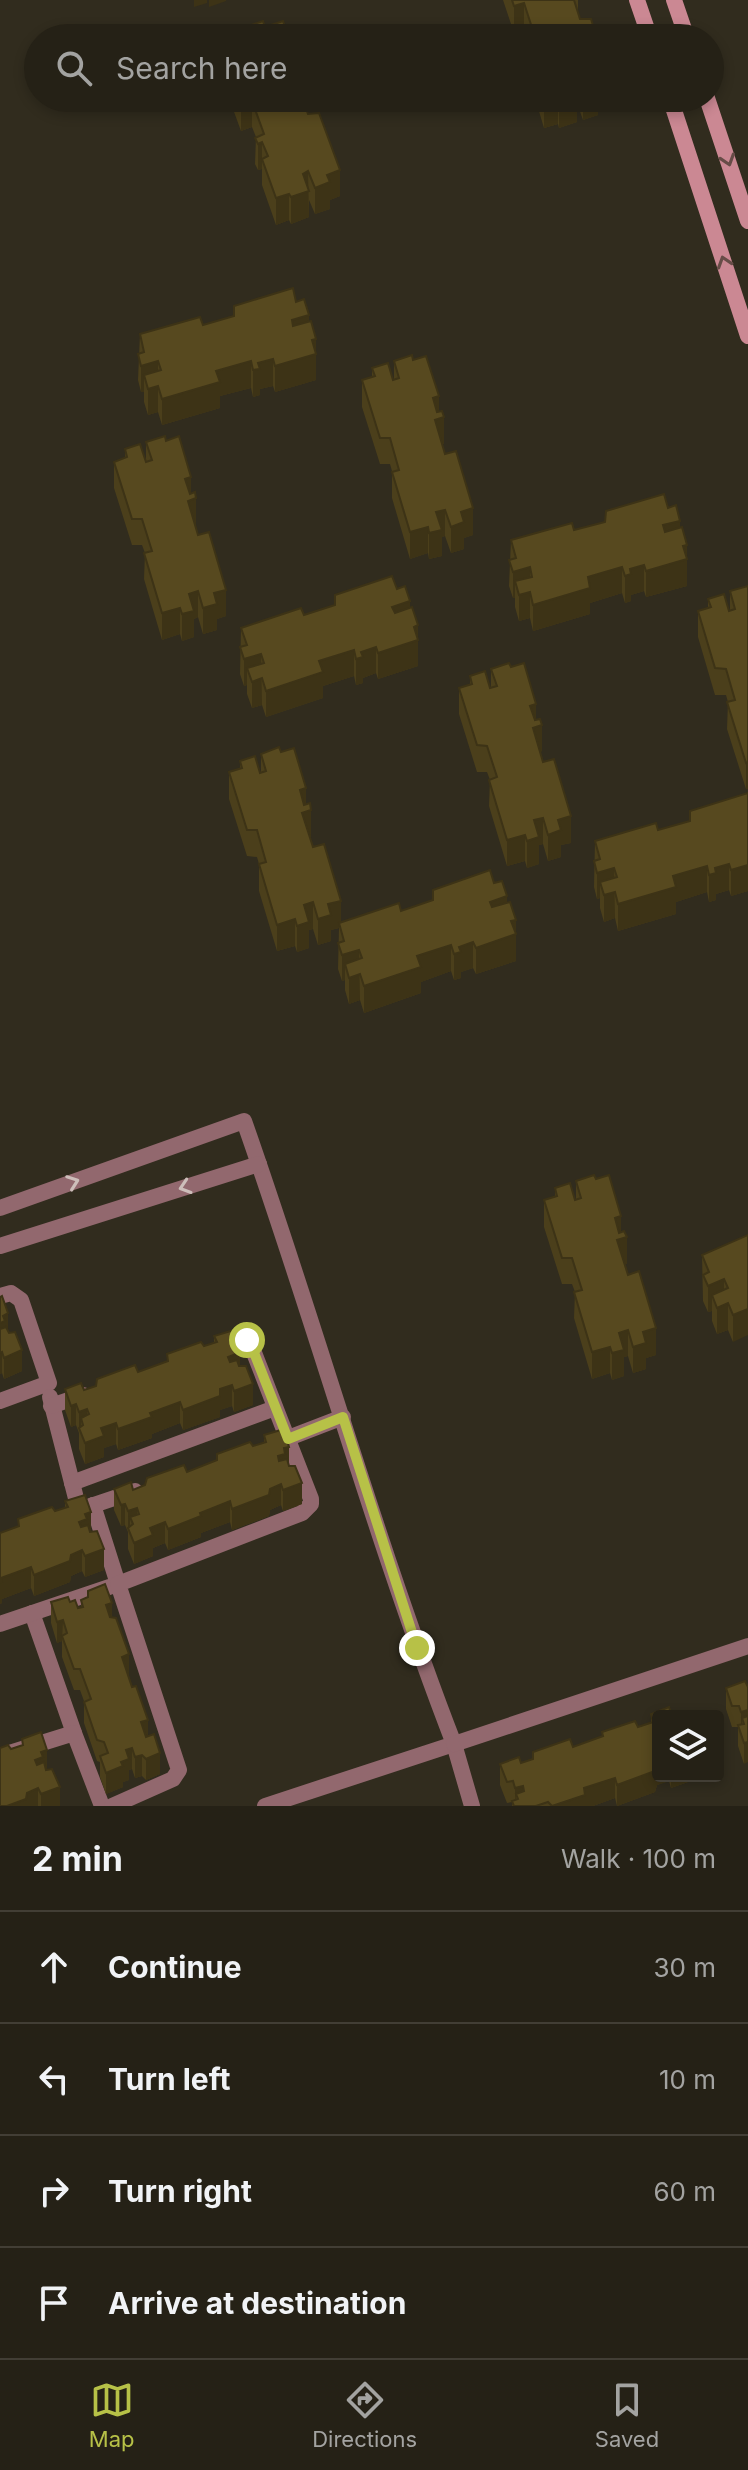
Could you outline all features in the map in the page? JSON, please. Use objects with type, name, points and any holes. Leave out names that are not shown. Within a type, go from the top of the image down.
[{"type":"main road","points":[[637,0],[645,24]]},
{"type":"main road","points":[[674,0],[682,24]]},
{"type":"main road","points":[[675,112],[748,336]]},
{"type":"main road","points":[[712,112],[748,221]]},
{"type":"street","points":[[0,1208],[244,1121],[417,1648],[454,1744],[472,1806]]},
{"type":"street","points":[[0,1246],[259,1164]]},
{"type":"street","points":[[0,1296],[11,1293],[21,1300],[49,1383],[51,1406],[72,1483],[86,1507],[118,1584],[179,1770],[173,1779],[112,1806]]},
{"type":"street","points":[[0,1624],[118,1584],[307,1509],[311,1499],[251,1345],[247,1340],[199,1356]]},
{"type":"street","points":[[0,1401],[49,1383]]},
{"type":"street","points":[[51,1406],[95,1391]]},
{"type":"street","points":[[72,1483],[275,1408]]},
{"type":"street","points":[[258,1449],[343,1417]]},
{"type":"street","points":[[53,1518],[153,1484]]},
{"type":"street","points":[[32,1613],[102,1806]]},
{"type":"street","points":[[265,1806],[748,1646]]},
{"type":"street","points":[[0,1756],[74,1733]]},
{"type":"building","points":[[512,0],[574,0],[580,19],[591,19],[593,24],[531,24],[524,3],[514,6]]},
{"type":"building","points":[[256,112],[319,113],[340,170],[327,175],[330,182],[315,188],[308,171],[303,174],[309,191],[276,198],[262,159],[268,156],[262,142],[258,144],[255,138],[264,134]]},
{"type":"building","points":[[293,288],[296,302],[304,299],[309,315],[292,320],[293,326],[311,321],[316,354],[275,366],[273,359],[258,363],[260,369],[253,370],[251,361],[216,371],[220,382],[162,399],[158,386],[148,389],[144,375],[161,370],[158,361],[141,366],[138,354],[144,352],[140,334],[200,317],[203,325],[234,316],[234,306]]},
{"type":"building","points":[[412,355],[413,360],[426,356],[439,396],[433,398],[437,412],[442,411],[444,417],[435,420],[445,454],[456,451],[473,508],[461,512],[464,522],[451,527],[445,510],[436,512],[442,530],[429,533],[428,527],[410,532],[392,472],[399,470],[390,438],[380,438],[362,380],[375,376],[372,368],[388,363],[393,380],[399,378],[394,361]]},
{"type":"building","points":[[165,436],[166,441],[179,436],[191,477],[185,479],[190,494],[195,492],[196,498],[188,501],[198,535],[209,532],[226,590],[214,593],[217,604],[203,608],[198,591],[189,594],[194,611],[182,614],[180,608],[162,613],[144,553],[152,551],[142,519],[132,519],[114,462],[127,457],[125,449],[140,444],[146,462],[152,460],[146,442]]},
{"type":"building","points":[[664,494],[668,508],[676,505],[680,521],[663,525],[665,532],[682,527],[687,559],[646,571],[644,565],[630,569],[631,574],[625,576],[622,567],[588,577],[590,588],[533,605],[530,592],[519,595],[515,581],[532,577],[530,567],[513,572],[509,560],[516,558],[511,540],[572,523],[574,530],[605,522],[606,511]]},
{"type":"building","points":[[392,576],[397,589],[405,586],[410,601],[392,607],[395,613],[412,607],[418,625],[414,627],[418,640],[378,653],[376,647],[361,652],[363,657],[356,659],[354,650],[319,661],[323,672],[266,691],[262,678],[252,682],[247,668],[264,663],[261,654],[244,659],[240,647],[247,645],[241,628],[301,608],[304,615],[335,605],[335,595]]},
{"type":"building","points":[[748,586],[746,763],[727,702],[735,700],[726,669],[715,668],[698,611],[711,607],[708,599],[724,594],[729,611],[735,609],[730,591]]},
{"type":"building","points":[[509,663],[511,667],[524,663],[536,704],[530,706],[535,720],[540,719],[542,725],[533,728],[543,762],[554,759],[571,816],[558,820],[561,830],[548,835],[543,818],[534,820],[539,837],[527,841],[525,835],[507,840],[489,780],[497,777],[487,746],[477,745],[459,688],[472,684],[470,676],[485,671],[490,688],[497,686],[491,669]]},
{"type":"building","points":[[279,747],[281,752],[294,748],[306,788],[300,790],[304,805],[310,803],[311,810],[302,813],[313,847],[324,844],[341,901],[328,904],[331,915],[318,919],[313,902],[304,905],[309,922],[297,926],[295,919],[277,925],[259,864],[266,862],[257,830],[247,830],[229,772],[242,768],[240,761],[255,756],[260,773],[266,771],[261,754]]},
{"type":"building","points":[[748,793],[748,865],[731,870],[729,864],[715,868],[716,873],[709,875],[707,866],[673,876],[676,887],[618,904],[615,892],[604,895],[600,882],[617,877],[614,868],[597,873],[594,861],[600,859],[595,841],[656,823],[658,830],[690,821],[690,811]]},
{"type":"building","points":[[490,870],[494,883],[502,881],[507,896],[490,902],[492,907],[510,902],[516,920],[511,921],[516,934],[476,948],[473,942],[459,947],[461,952],[454,954],[451,945],[417,956],[421,967],[364,986],[360,974],[349,978],[345,964],[362,958],[359,950],[342,955],[338,943],[344,941],[339,923],[399,903],[401,911],[433,900],[433,890]]},
{"type":"building","points":[[594,1175],[596,1179],[609,1175],[621,1216],[615,1218],[619,1233],[624,1231],[627,1237],[617,1240],[628,1275],[639,1271],[656,1328],[643,1332],[646,1343],[633,1347],[628,1330],[619,1333],[624,1350],[612,1353],[610,1347],[592,1352],[574,1292],[582,1290],[572,1258],[562,1258],[544,1200],[557,1196],[555,1188],[570,1183],[575,1200],[581,1198],[576,1181]]},
{"type":"building","points":[[748,1235],[748,1309],[733,1315],[728,1303],[717,1308],[712,1295],[728,1288],[724,1279],[708,1286],[703,1275],[709,1272],[702,1255]]},
{"type":"building","points":[[0,1297],[8,1313],[3,1316],[5,1321],[0,1323]]},
{"type":"building","points":[[6,1327],[9,1333],[15,1332],[22,1350],[4,1358],[0,1353],[0,1329]]},
{"type":"building","points":[[234,1330],[240,1347],[234,1349],[236,1354],[228,1357],[230,1362],[237,1360],[239,1366],[246,1366],[253,1384],[234,1391],[232,1385],[220,1389],[220,1396],[183,1410],[180,1402],[150,1413],[152,1417],[118,1429],[116,1423],[101,1428],[104,1436],[85,1443],[79,1428],[83,1425],[81,1418],[89,1414],[87,1409],[79,1412],[76,1404],[71,1406],[65,1389],[81,1383],[84,1390],[96,1386],[97,1379],[135,1365],[138,1372],[168,1361],[167,1354],[201,1342],[204,1346],[217,1342],[214,1336]]},
{"type":"building","points":[[284,1429],[289,1447],[284,1448],[285,1454],[278,1456],[279,1461],[287,1459],[289,1466],[295,1466],[302,1483],[283,1490],[281,1484],[270,1489],[269,1495],[232,1509],[230,1501],[168,1529],[165,1522],[150,1528],[153,1535],[134,1543],[128,1528],[133,1524],[130,1517],[139,1514],[137,1508],[128,1511],[125,1504],[121,1505],[114,1489],[131,1482],[133,1490],[145,1485],[147,1478],[184,1465],[187,1472],[217,1460],[217,1454],[250,1442],[253,1446],[266,1442],[264,1435]]},
{"type":"building","points":[[85,1495],[91,1512],[85,1514],[87,1519],[79,1522],[81,1527],[88,1525],[90,1532],[97,1531],[104,1549],[85,1556],[82,1550],[71,1555],[70,1561],[34,1575],[31,1567],[1,1578],[0,1583],[0,1533],[19,1526],[18,1519],[52,1507],[55,1511],[68,1507],[65,1501]]},
{"type":"building","points":[[105,1584],[112,1603],[106,1605],[110,1617],[116,1618],[129,1654],[122,1657],[148,1720],[141,1722],[146,1737],[154,1734],[160,1753],[146,1759],[142,1755],[135,1757],[132,1748],[126,1750],[129,1759],[121,1762],[123,1766],[106,1773],[100,1756],[108,1753],[104,1742],[97,1740],[84,1702],[91,1699],[80,1669],[74,1669],[62,1636],[67,1633],[63,1620],[57,1622],[51,1602],[68,1597],[70,1602],[75,1600],[78,1608],[83,1607],[81,1600],[88,1597],[88,1591]]},
{"type":"building","points":[[745,1681],[748,1710],[741,1712],[739,1706],[732,1706],[726,1688]]},
{"type":"building","points":[[748,1716],[748,1742],[744,1743],[738,1725],[744,1724],[742,1718]]},
{"type":"building","points":[[635,1721],[638,1727],[652,1722],[652,1772],[617,1785],[615,1778],[584,1788],[585,1795],[552,1806],[548,1802],[536,1806],[514,1806],[512,1801],[518,1799],[516,1794],[524,1791],[523,1786],[515,1788],[513,1781],[507,1782],[500,1764],[519,1757],[521,1763],[533,1759],[533,1752],[570,1739],[573,1747],[603,1736],[602,1732]]},
{"type":"building","points":[[41,1732],[47,1750],[41,1752],[43,1757],[35,1760],[37,1765],[44,1762],[46,1770],[52,1769],[60,1787],[41,1794],[38,1788],[27,1793],[26,1799],[0,1806],[0,1748],[8,1745],[11,1749],[23,1745],[22,1739]]},
{"type":"route","points":[[247,1340],[288,1439],[343,1417],[417,1648]]}]
